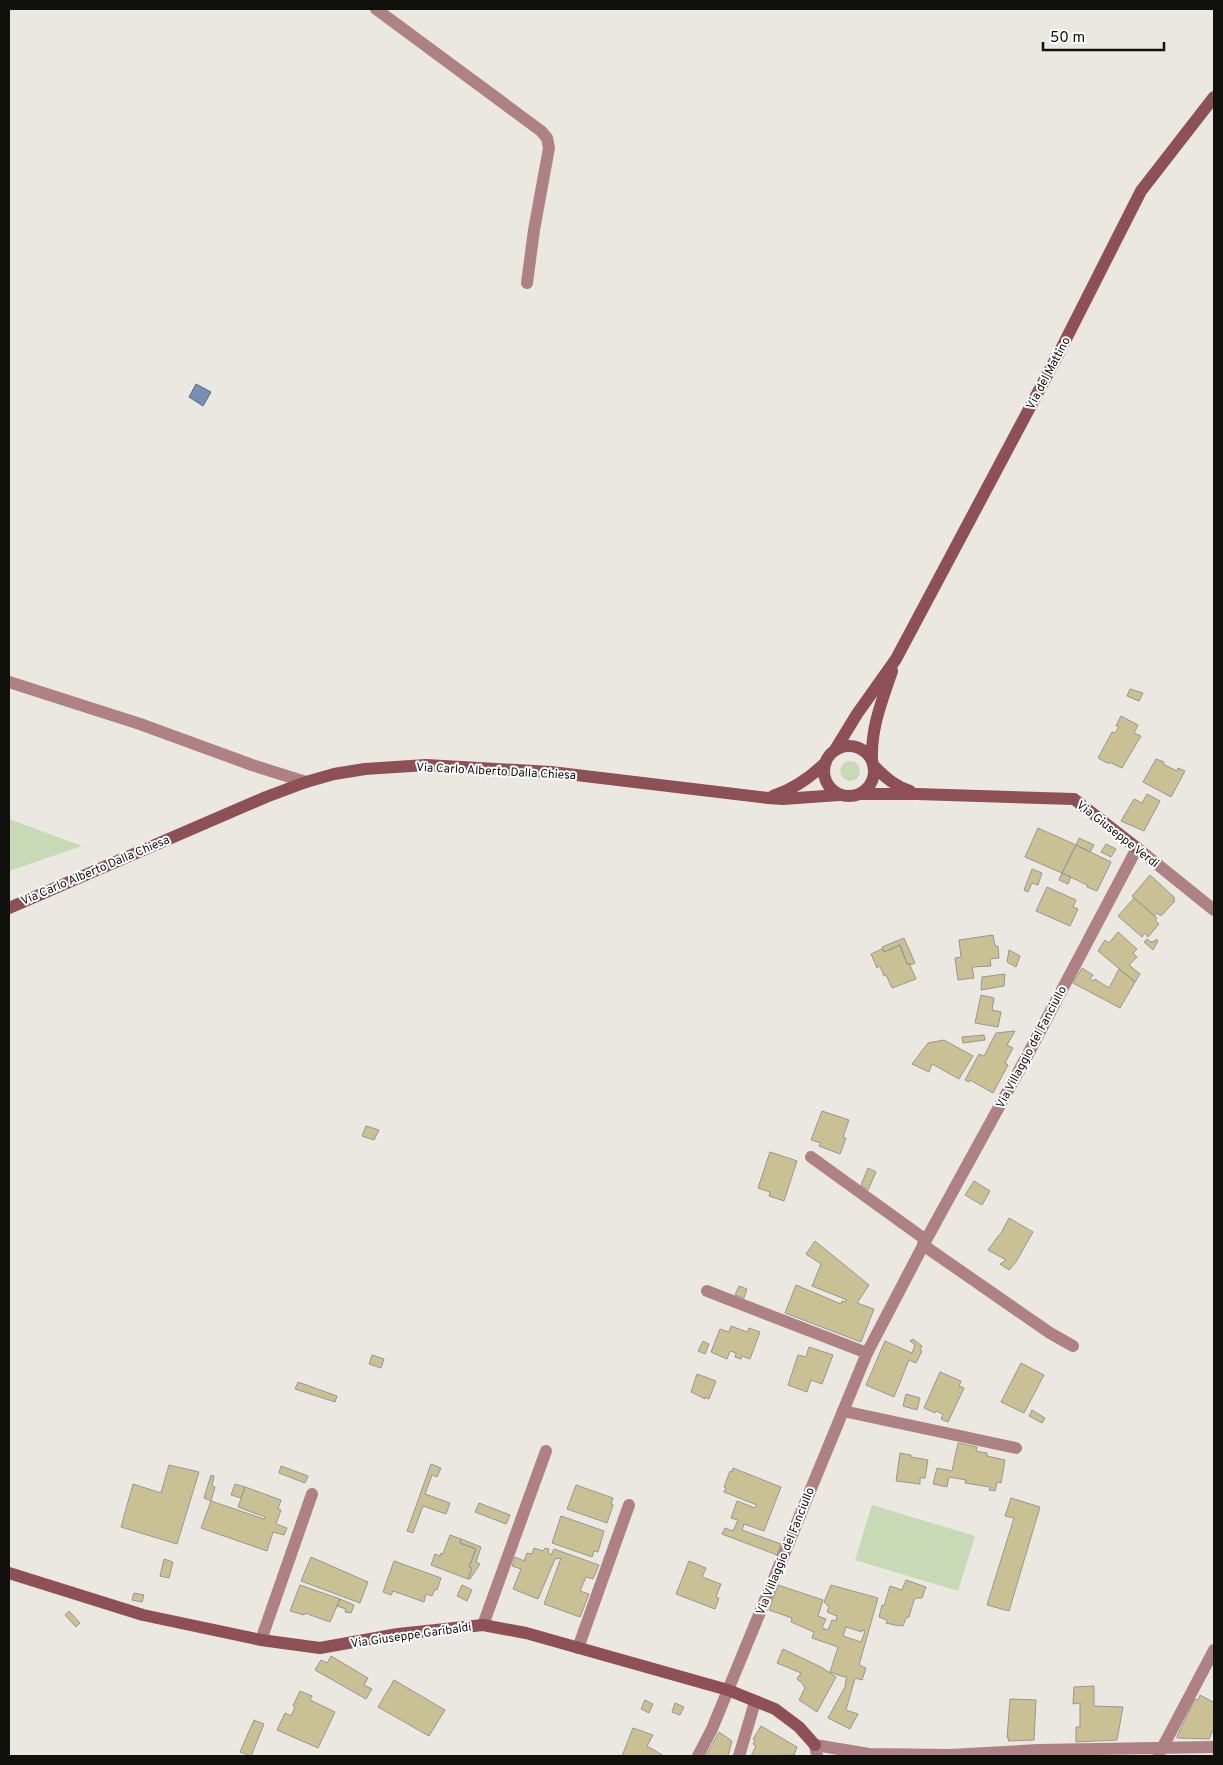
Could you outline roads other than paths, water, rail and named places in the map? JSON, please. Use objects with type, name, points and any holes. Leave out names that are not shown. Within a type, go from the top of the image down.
[{"type":"main road","name":"Via del Mattino","points":[[835,750],[857,714],[896,659],[1061,349],[1141,191],[1214,97]]},
{"type":"main road","name":"Via del Mattino","points":[[873,763],[871,742],[873,729],[896,659]]},
{"type":"main road","points":[[851,746],[867,753],[873,763],[875,775],[873,782],[862,794],[847,797],[839,795],[828,785],[824,770],[829,756],[835,750],[851,746]]},
{"type":"main road","points":[[768,798],[798,785],[814,774],[826,762]]},
{"type":"main road","name":"Via Giuseppe Verdi","points":[[873,763],[897,787],[917,794]]},
{"type":"main road","name":"Via Carlo Alberto Dalla Chiesa","points":[[9,908],[266,797],[334,774],[365,769],[426,765],[551,772],[768,798],[839,795]]},
{"type":"main road","name":"Via Giuseppe Verdi","points":[[862,794],[1074,799],[1136,848]]},
{"type":"main road","name":"Via Giuseppe Garibaldi","points":[[9,1574],[143,1615],[261,1640],[320,1648],[398,1634],[483,1625],[526,1633],[728,1690],[775,1709],[799,1727],[816,1750]]},
{"type":"street","points":[[376,9],[547,138],[549,148],[534,230],[527,283]]},
{"type":"street","points":[[9,682],[140,724],[252,765],[306,782]]},
{"type":"street","name":"Via Giuseppe Verdi","points":[[1136,848],[1214,910]]},
{"type":"street","name":"Via Villaggio del Fanciullo","points":[[698,1756],[712,1729],[867,1352],[924,1243],[1019,1072],[1136,848]]},
{"type":"street","points":[[811,1157],[924,1243],[1050,1333],[1073,1346]]},
{"type":"street","points":[[707,1291],[867,1352]]},
{"type":"street","points":[[843,1411],[1016,1448]]},
{"type":"street","points":[[483,1625],[546,1451]]},
{"type":"street","points":[[261,1640],[312,1494]]},
{"type":"street","points":[[578,1648],[628,1505]]},
{"type":"street","points":[[1160,1752],[1214,1650]]},
{"type":"street","points":[[739,1756],[755,1702]]},
{"type":"street","points":[[816,1750],[869,1754],[950,1755],[1160,1752],[1214,1747]]},
{"type":"water","points":[[196,384],[211,392],[203,406],[189,397]]}]
